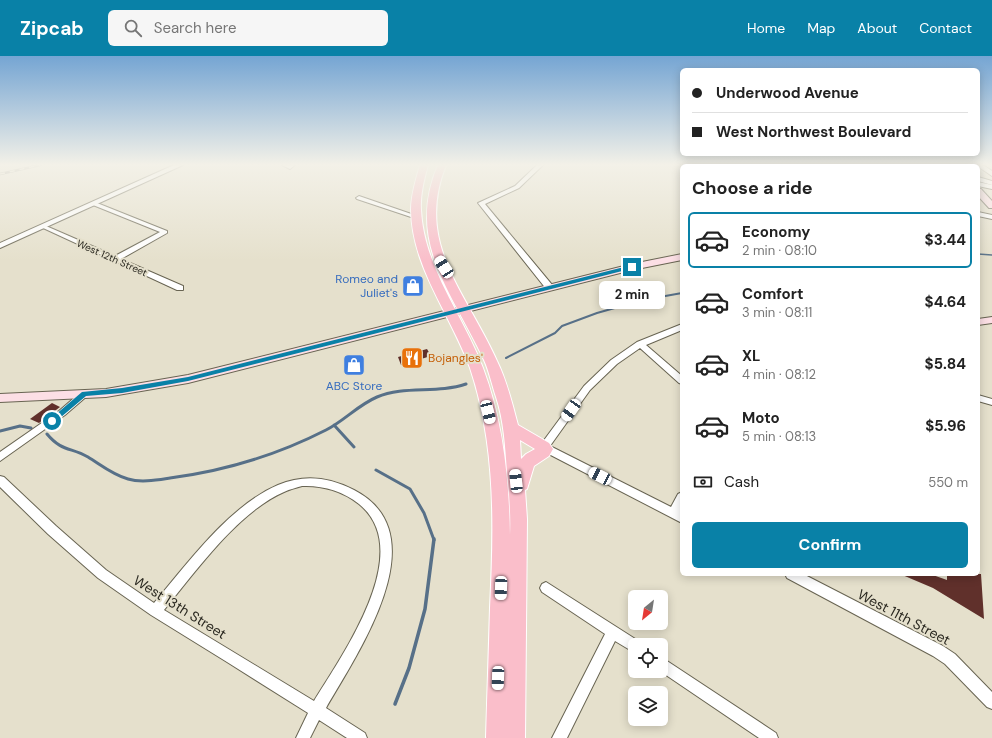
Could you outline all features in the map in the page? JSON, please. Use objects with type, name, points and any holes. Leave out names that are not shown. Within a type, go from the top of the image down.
[{"type":"main road","points":[[416,197],[412,216],[425,254],[450,312],[471,354],[481,382],[494,434],[500,490],[502,558],[497,738]]},
{"type":"main road","points":[[432,197],[432,234],[439,260],[491,361],[504,399],[511,428],[519,518],[514,738]]},
{"type":"main road","points":[[983,197],[992,206]]},
{"type":"main road","points":[[0,398],[84,394],[122,390],[188,379],[651,262],[680,257]]},
{"type":"main road","points":[[980,322],[992,320]]},
{"type":"main road","points":[[511,428],[544,447],[544,452],[529,460],[524,466],[521,487],[518,494]]},
{"type":"street","points":[[0,246],[111,197]]},
{"type":"street","points":[[495,197],[481,203],[550,288]]},
{"type":"street","points":[[359,198],[374,201],[412,216]]},
{"type":"street","points":[[95,204],[165,232],[115,259]]},
{"type":"street","points":[[980,214],[992,217]]},
{"type":"street","name":"West 12th Street","points":[[44,227],[180,288]]},
{"type":"street","points":[[678,516],[544,447],[587,388],[614,362],[640,344],[680,328]]},
{"type":"street","points":[[640,344],[680,379]]},
{"type":"street","points":[[0,458],[57,417],[84,394]]},
{"type":"street","points":[[980,399],[992,402]]},
{"type":"street","name":"West 13th Street","points":[[0,480],[52,530],[102,574],[155,611],[360,738]]},
{"type":"street","points":[[155,611],[224,531],[244,512],[268,495],[295,483],[311,481],[323,483],[353,495],[366,503],[374,511],[383,528],[386,545],[382,580],[375,605],[367,624],[317,710],[303,738]]},
{"type":"street","name":"West 11th Street","points":[[795,576],[938,651],[950,659],[992,702]]},
{"type":"street","points":[[546,588],[628,642]]},
{"type":"street","points":[[559,738],[613,632]]},
{"type":"street","points":[[668,669],[771,738]]},
{"type":"building","name":"Bojangles'","points":[[427,349],[431,356],[421,359],[422,360],[401,365],[398,357]]},
{"type":"building","points":[[52,403],[60,407],[39,423],[30,419]]},
{"type":"building","points":[[981,574],[984,619],[933,588],[905,576],[936,576],[947,580],[947,576],[980,576]]},
{"type":"waterway","points":[[980,254],[992,255]]},
{"type":"waterway","points":[[506,358],[555,333],[562,326],[597,313],[643,300],[680,293]]},
{"type":"waterway","points":[[334,425],[370,400],[387,393],[409,390],[444,389],[466,384]]},
{"type":"waterway","points":[[47,434],[52,440],[62,447],[88,457],[117,475],[133,480],[144,481],[190,475],[250,461],[289,447],[334,425]]},
{"type":"waterway","points":[[334,425],[354,447]]},
{"type":"waterway","points":[[0,431],[20,426],[31,428]]},
{"type":"waterway","points":[[376,470],[410,489],[424,513],[434,540]]},
{"type":"waterway","points":[[395,704],[409,668],[425,609],[434,540]]},
{"type":"place","name":"Romeo and Juliet's","points":[[413,286]]},
{"type":"place","name":"Bojangles'","points":[[412,358]]},
{"type":"place","name":"ABC Store","points":[[354,365]]},
{"type":"route","points":[[52,421],[84,394],[106,393],[188,379],[632,267]]}]
